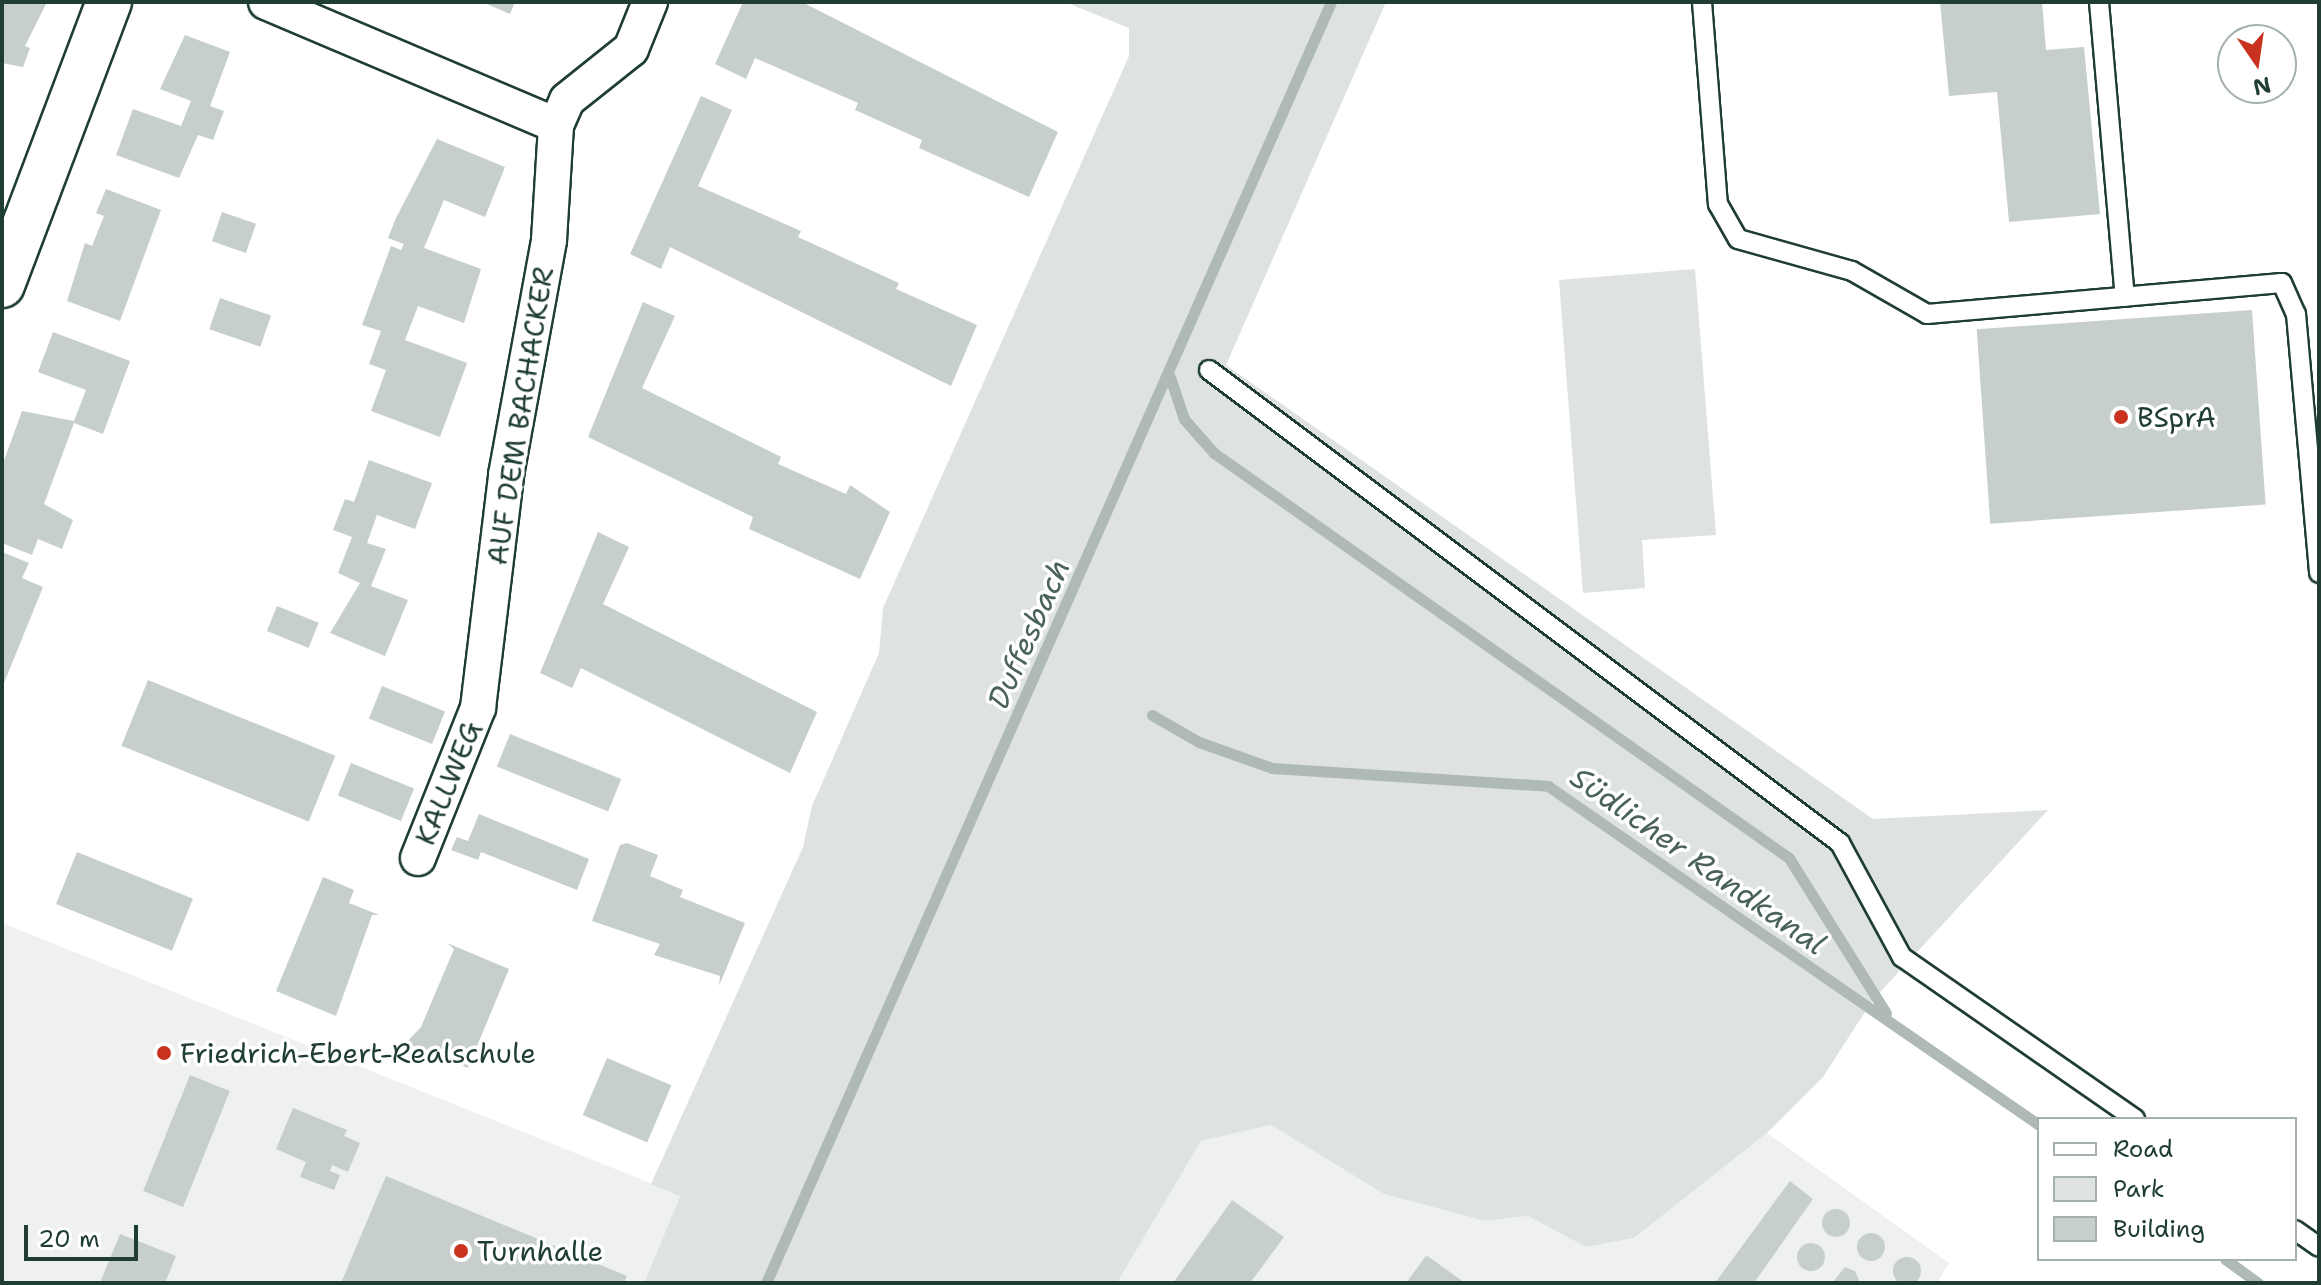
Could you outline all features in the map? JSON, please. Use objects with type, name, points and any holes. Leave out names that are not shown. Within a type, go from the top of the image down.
[{"type":"street","points":[[2,285],[109,2]]},
{"type":"street","points":[[266,2],[556,125]]},
{"type":"street","name":"AUF DEM BACHACKER","points":[[478,708],[506,475],[549,240],[556,125],[567,100],[631,49],[650,2]]},
{"type":"street","name":"KALLWEG","points":[[418,858],[478,708]]},
{"type":"lane","points":[[1702,2],[1718,204],[1738,239],[1852,271],[1927,314],[2282,283],[2291,295],[2319,573]]},
{"type":"lane","points":[[2099,2],[2125,297]]},
{"type":"lane","points":[[1209,370],[1840,843],[1902,957],[2132,1117]]},
{"type":"lane","points":[[2297,1231],[2319,1247]]},
{"type":"shaded area","name":"Friedrich-Ebert-Realschule","points":[[2,923],[680,1195],[644,1283],[2,1283]]},
{"type":"shaded area","points":[[1271,1125],[1384,1194],[1485,1221],[1528,1216],[1586,1247],[1634,1238],[1767,1133],[1949,1263],[1937,1283],[1117,1283],[1201,1141]]},
{"type":"green space","points":[[1065,2],[1386,2],[1226,365],[1873,819],[2048,810],[1872,1001],[1823,1077],[1767,1133],[1634,1238],[1586,1247],[1528,1216],[1485,1221],[1384,1194],[1271,1125],[1201,1141],[1117,1283],[644,1283],[680,1196],[651,1184],[803,847],[812,806],[879,653],[883,608],[1129,56],[1129,28]]},
{"type":"green space","points":[[1695,269],[1716,535],[1642,540],[1645,588],[1583,593],[1559,280]]},
{"type":"building","points":[[2,2],[47,2],[25,46],[30,48],[23,67],[2,63]]},
{"type":"building","points":[[482,2],[515,2],[510,14]]},
{"type":"building","points":[[743,2],[802,2],[1058,132],[1029,197],[919,148],[922,140],[855,110],[858,103],[755,58],[746,79],[715,64]]},
{"type":"building","points":[[1940,2],[2042,2],[2046,50],[2084,47],[2100,214],[2009,222],[1997,92],[1949,96]]},
{"type":"building","points":[[185,35],[230,52],[210,106],[224,111],[213,140],[198,135],[179,178],[116,155],[133,109],[181,126],[191,101],[160,89]]},
{"type":"building","points":[[701,96],[732,110],[698,186],[801,231],[798,237],[899,283],[896,289],[977,325],[951,386],[670,247],[661,269],[630,254]]},
{"type":"building","points":[[437,139],[505,167],[485,217],[444,200],[424,248],[481,269],[464,323],[418,306],[405,340],[467,363],[440,437],[371,411],[386,370],[369,364],[381,331],[362,325],[391,246],[401,250],[404,244],[388,238]]},
{"type":"building","points":[[106,189],[161,210],[120,321],[67,301],[85,243],[92,246],[104,216],[96,213]]},
{"type":"building","points":[[222,212],[256,224],[246,253],[212,241]]},
{"type":"building","points":[[220,298],[271,316],[260,347],[209,329]]},
{"type":"building","points":[[643,302],[675,316],[642,388],[781,457],[778,464],[846,494],[850,485],[890,512],[860,579],[749,529],[753,517],[588,437]]},
{"type":"building","name":"BSprA","points":[[2252,310],[2266,505],[1990,524],[1977,329]]},
{"type":"building","points":[[53,332],[130,361],[103,434],[74,423],[44,504],[73,520],[62,549],[38,539],[32,555],[2,543],[2,466],[22,411],[74,421],[86,390],[38,372]]},
{"type":"building","points":[[369,460],[432,483],[415,529],[377,515],[367,543],[386,549],[371,586],[408,600],[385,656],[330,633],[360,583],[338,573],[352,537],[333,530],[345,499],[354,502]]},
{"type":"building","points":[[598,532],[629,547],[603,604],[817,712],[790,773],[581,668],[572,688],[540,673]]},
{"type":"building","points":[[2,552],[29,563],[22,578],[43,587],[2,688]]},
{"type":"building","points":[[277,606],[319,623],[309,648],[267,631]]},
{"type":"building","points":[[148,680],[335,756],[309,822],[121,746]]},
{"type":"building","points":[[382,686],[445,711],[432,744],[369,718]]},
{"type":"building","points":[[510,734],[621,779],[608,811],[497,766]]},
{"type":"building","points":[[351,763],[414,788],[401,821],[338,795]]},
{"type":"building","points":[[479,814],[589,859],[577,890],[481,852],[478,860],[451,850],[457,837],[468,841]]},
{"type":"building","points":[[627,843],[658,855],[650,876],[683,890],[680,897],[745,923],[719,986],[720,976],[654,955],[660,944],[592,921],[620,845]]},
{"type":"building","points":[[77,852],[193,899],[172,951],[56,904]]},
{"type":"building","points":[[323,877],[354,890],[349,903],[379,915],[372,915],[336,1016],[276,991]]},
{"type":"building","points":[[447,943],[509,969],[468,1068],[406,1043],[421,1027],[454,949]]},
{"type":"building","points":[[607,1058],[671,1085],[647,1142],[583,1115]]},
{"type":"building","points":[[190,1075],[230,1091],[183,1207],[143,1191]]},
{"type":"building","points":[[293,1108],[347,1130],[344,1136],[360,1143],[348,1172],[332,1165],[330,1171],[340,1175],[334,1190],[300,1177],[306,1162],[276,1149]]},
{"type":"building","name":"Turnhalle","points":[[386,1176],[627,1276],[624,1283],[341,1283]]},
{"type":"building","points":[[1790,1181],[1813,1199],[1754,1283],[1715,1283]]},
{"type":"building","points":[[1232,1200],[1284,1237],[1250,1283],[1173,1283]]},
{"type":"building","points":[[1836,1209],[1846,1213],[1850,1223],[1846,1233],[1836,1237],[1826,1233],[1822,1223],[1826,1213]]},
{"type":"building","points":[[1871,1233],[1881,1237],[1885,1247],[1881,1257],[1871,1261],[1861,1257],[1857,1247],[1861,1237]]},
{"type":"building","points":[[120,1234],[176,1256],[165,1283],[100,1283]]},
{"type":"building","points":[[1811,1243],[1821,1247],[1825,1257],[1821,1267],[1811,1271],[1801,1267],[1797,1257],[1801,1247]]},
{"type":"building","points":[[1426,1256],[1429,1257],[1465,1283],[1406,1283]]},
{"type":"building","points":[[1907,1257],[1917,1261],[1921,1271],[1917,1281],[1907,1285],[1897,1281],[1893,1271],[1897,1261]]},
{"type":"building","points":[[1845,1267],[1855,1271],[1860,1283],[1832,1283]]},
{"type":"waterway","name":"Duffesbach","points":[[766,1283],[1331,2]]},
{"type":"waterway","points":[[1170,377],[1184,419],[1214,453],[1789,858],[1886,1013]]},
{"type":"waterway","name":"Südlicher Randkanal","points":[[1152,715],[1199,742],[1272,768],[1548,786],[2037,1124]]},
{"type":"waterway","name":"Südlicher Randkanal","points":[[2228,1261],[2258,1283]]},
{"type":"place","name":"BSprA","points":[[2121,417]]},
{"type":"place","name":"Friedrich-Ebert-Realschule","points":[[164,1053]]},
{"type":"place","name":"Turnhalle","points":[[461,1251]]}]
